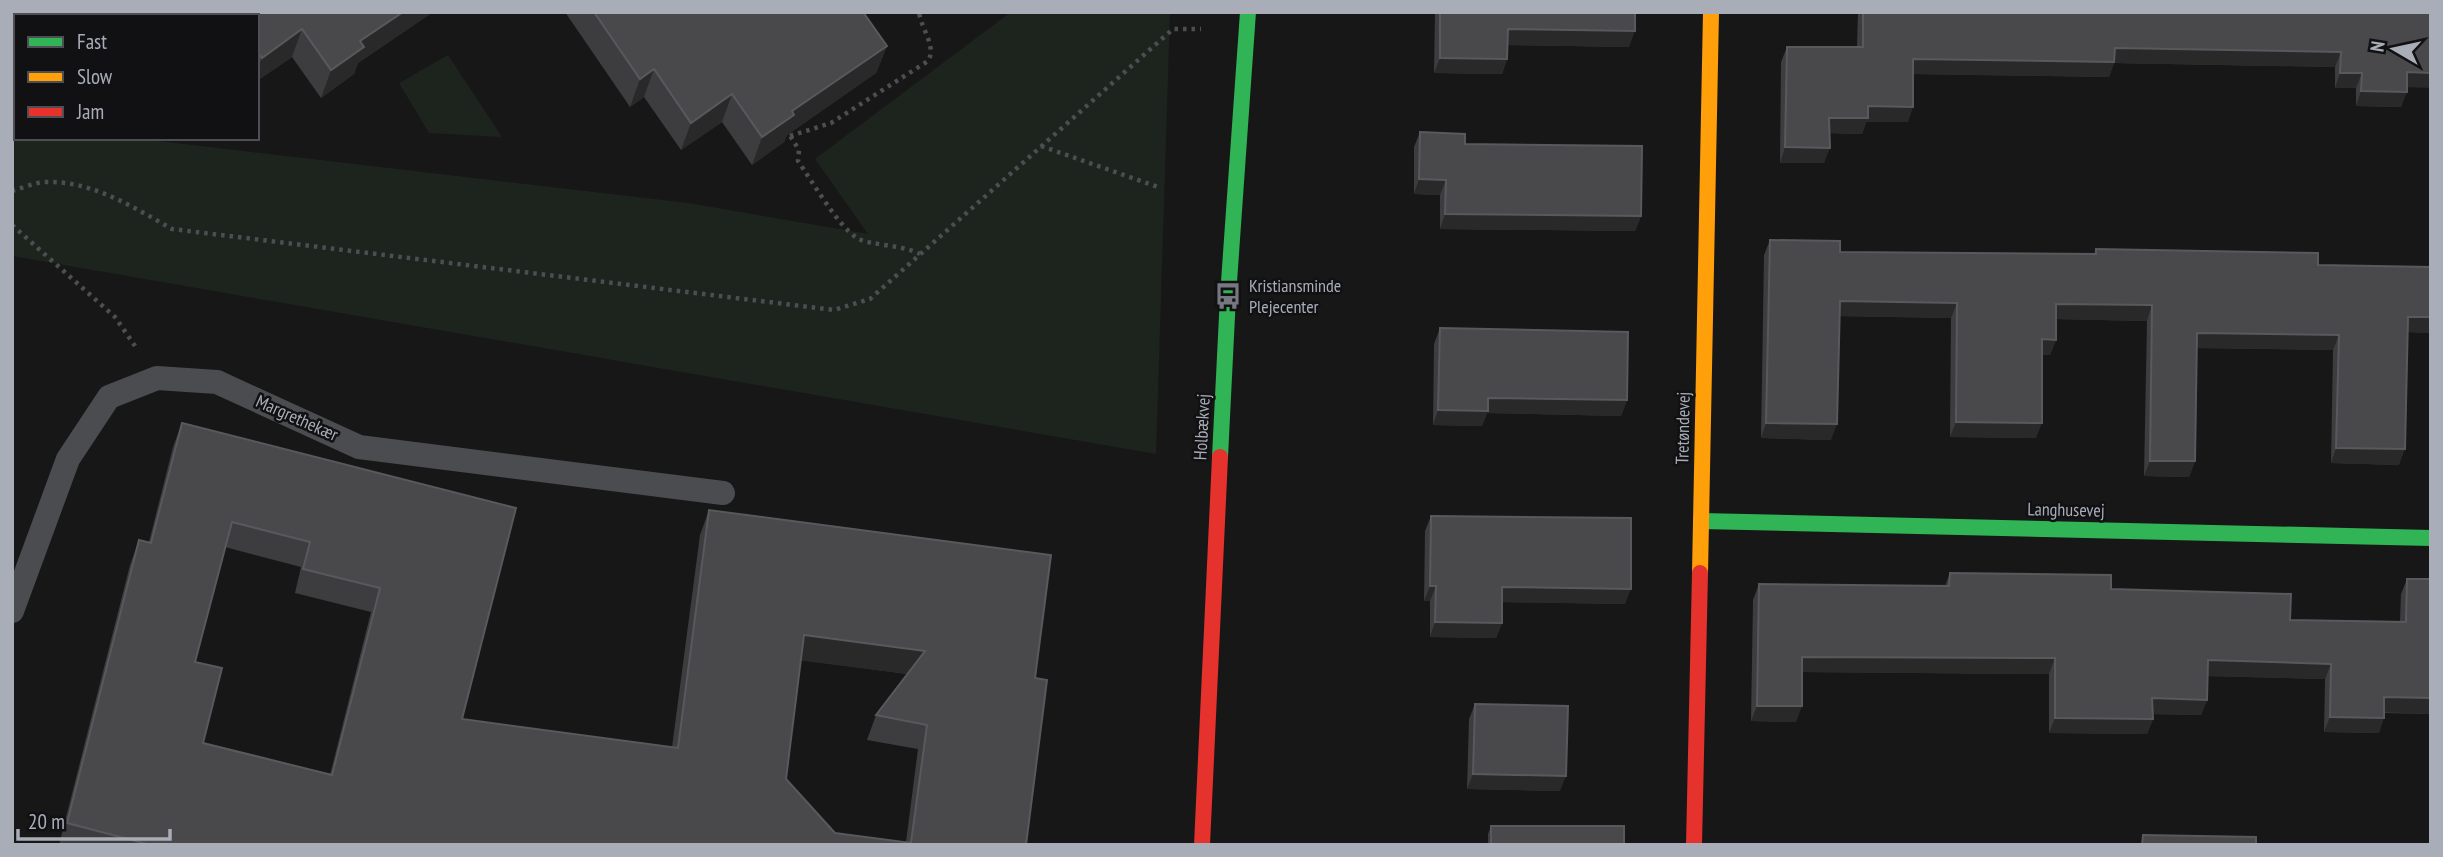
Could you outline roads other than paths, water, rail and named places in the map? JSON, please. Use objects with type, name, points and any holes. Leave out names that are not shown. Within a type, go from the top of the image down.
[{"type":"street","name":"Tretøndevej","points":[[1693,845],[1711,12]]},
{"type":"street","name":"Holbækvej","points":[[1202,845],[1228,296],[1248,21]]},
{"type":"street","name":"Langhusevej","points":[[1700,521],[2431,538]]},
{"type":"lane","name":"Margrethekær","points":[[12,611],[68,459],[109,397],[157,378],[217,382],[359,447],[723,493]]},
{"type":"place","name":"Kristiansminde Plejecenter","points":[[1228,296]]}]
